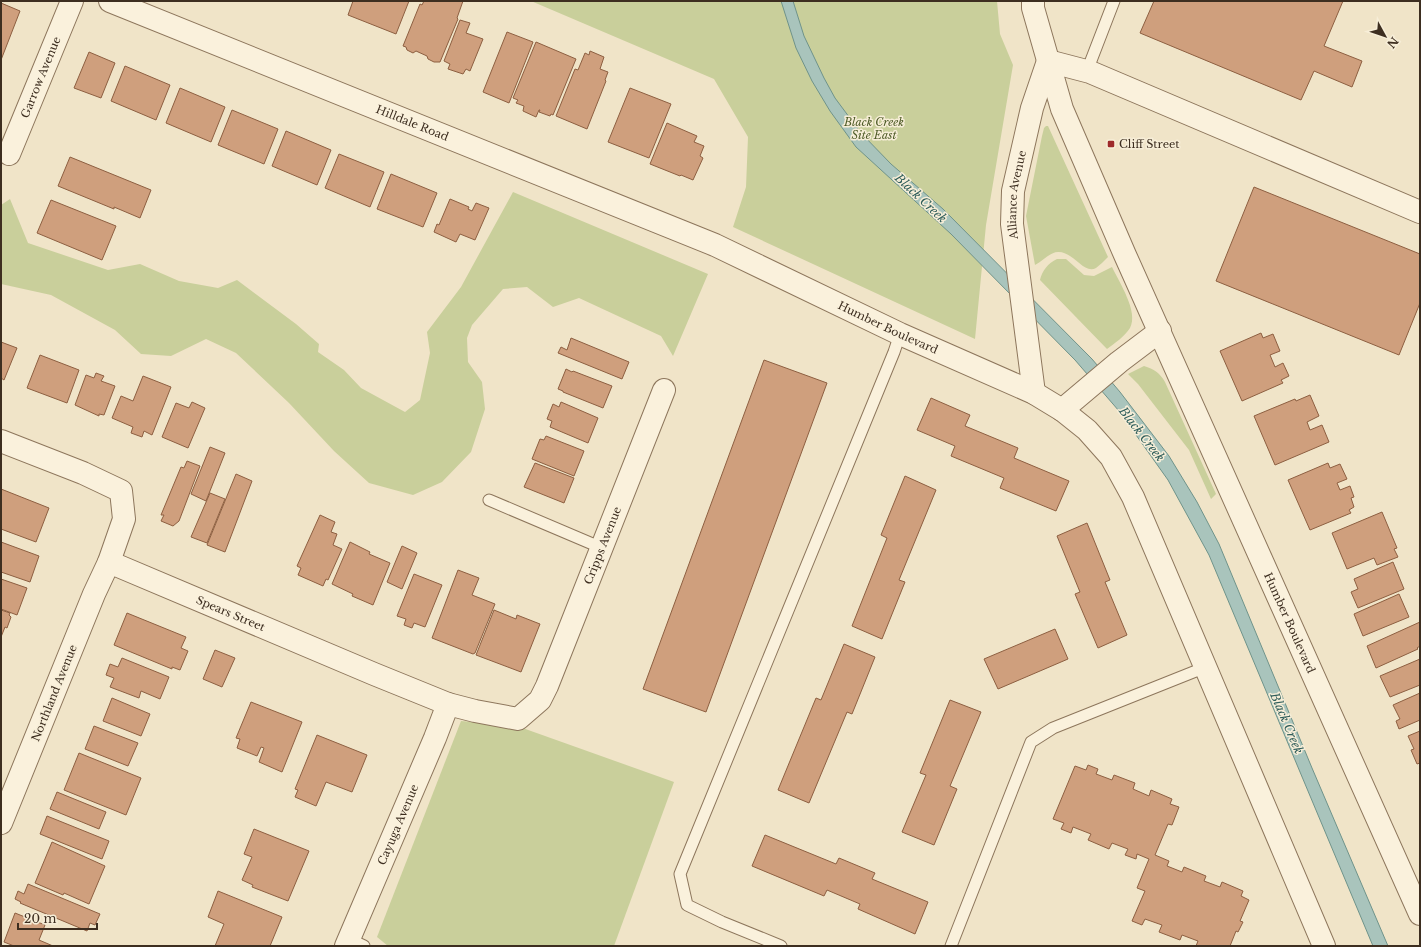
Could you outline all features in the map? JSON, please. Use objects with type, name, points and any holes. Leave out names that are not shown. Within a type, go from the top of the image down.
[{"type":"street","name":"Garrow Avenue","points":[[10,154],[72,1]]},
{"type":"street","name":"Hilldale Road","points":[[110,1],[715,246]]},
{"type":"street","points":[[1033,1],[1033,8],[1048,61],[1087,70],[1420,212]]},
{"type":"street","name":"Humber Boulevard","points":[[1048,61],[1062,109],[1420,914]]},
{"type":"street","name":"Alliance Avenue","points":[[1034,393],[1014,246],[1012,224],[1013,192],[1032,108],[1048,61]]},
{"type":"street","name":"Humber Boulevard","points":[[715,246],[900,334],[1034,393],[1062,410],[1087,430],[1111,457],[1133,497],[1324,946]]},
{"type":"street","points":[[1062,410],[1160,331]]},
{"type":"street","name":"Cripps Avenue","points":[[540,700],[664,390]]},
{"type":"street","points":[[1,441],[83,473],[121,491],[124,519],[108,562]]},
{"type":"street","name":"Spears Street","points":[[108,562],[448,704],[518,719],[540,700]]},
{"type":"street","name":"Northland Avenue","points":[[1,823],[108,562]]},
{"type":"street","name":"Cayuga Avenue","points":[[353,944],[448,704]]},
{"type":"lane","points":[[1087,70],[1114,1]]},
{"type":"lane","points":[[781,946],[722,922],[687,905],[680,874],[894,352],[900,334]]},
{"type":"lane","points":[[490,500],[602,548]]},
{"type":"lane","points":[[951,946],[1031,742],[1053,728],[1206,667]]},
{"type":"green space","name":"Black Creek Site East","points":[[531,1],[997,1],[1000,34],[1013,65],[986,225],[975,339],[733,227],[746,187],[748,137],[714,79]]},
{"type":"green space","points":[[1046,126],[1048,126],[1108,257],[1096,268],[1087,268],[1069,255],[1058,252],[1049,255],[1035,265],[1026,216],[1042,136]]},
{"type":"green space","points":[[513,192],[708,274],[673,356],[661,336],[579,298],[553,307],[527,287],[503,289],[472,325],[467,338],[468,362],[482,382],[485,409],[471,452],[442,482],[413,495],[369,483],[334,451],[289,403],[236,353],[206,339],[171,356],[141,354],[115,330],[51,295],[1,284],[1,205],[10,199],[28,243],[108,270],[140,264],[179,281],[218,288],[237,280],[296,324],[319,344],[318,352],[344,370],[361,388],[405,412],[420,400],[430,353],[427,332],[461,287]]},
{"type":"green space","points":[[1057,259],[1066,259],[1084,275],[1094,276],[1112,267],[1127,297],[1132,314],[1132,321],[1130,328],[1125,334],[1107,349],[1040,280],[1042,273],[1046,268]]},
{"type":"green space","points":[[1144,366],[1151,368],[1161,376],[1165,382],[1216,494],[1211,499],[1189,450],[1138,384],[1128,374]]},
{"type":"green space","points":[[461,721],[517,726],[674,782],[614,946],[388,946],[377,937]]},
{"type":"water","name":"Black Creek","points":[[781,1],[793,1],[804,36],[824,78],[835,98],[861,133],[891,164],[943,209],[1092,359],[1120,392],[1169,456],[1197,502],[1219,544],[1388,946],[1373,946],[1209,555],[1168,480],[1119,411],[1075,360],[951,234],[856,147],[830,111],[812,81],[796,48]]},
{"type":"building","points":[[353,1],[409,1],[396,34],[348,15]]},
{"type":"building","points":[[424,1],[463,1],[457,18],[458,19],[440,62],[434,62],[428,59],[427,56],[416,51],[413,53],[403,46],[420,4],[422,5]]},
{"type":"building","points":[[1154,1],[1343,1],[1324,46],[1362,61],[1352,87],[1314,71],[1301,100],[1140,33]]},
{"type":"building","points":[[1,3],[20,11],[1,60]]},
{"type":"building","points":[[460,20],[470,23],[466,33],[483,39],[470,71],[466,69],[463,74],[448,69],[450,64],[444,61]]},
{"type":"building","points":[[507,32],[533,42],[509,103],[483,92]]},
{"type":"building","points":[[536,42],[576,59],[553,115],[551,114],[550,116],[539,112],[540,110],[536,117],[523,111],[524,106],[516,103],[518,100],[513,98]]},
{"type":"building","points":[[590,51],[604,57],[600,69],[608,72],[606,81],[587,129],[556,116],[575,69],[578,70],[585,53],[589,55]]},
{"type":"building","points":[[89,52],[115,63],[101,98],[74,88]]},
{"type":"building","points":[[125,66],[170,85],[156,120],[111,101]]},
{"type":"building","points":[[180,88],[225,107],[211,142],[166,123]]},
{"type":"building","points":[[630,88],[671,104],[649,158],[608,142]]},
{"type":"building","points":[[232,110],[278,129],[264,164],[218,145]]},
{"type":"building","points":[[667,123],[697,136],[694,142],[704,146],[700,156],[703,158],[693,180],[650,164]]},
{"type":"building","points":[[286,131],[331,150],[317,185],[272,166]]},
{"type":"building","points":[[339,154],[384,172],[370,207],[325,188]]},
{"type":"building","points":[[70,157],[151,190],[140,218],[58,186]]},
{"type":"building","points":[[391,174],[437,193],[423,227],[377,209]]},
{"type":"building","points":[[1254,187],[1420,254],[1420,303],[1399,355],[1216,281]]},
{"type":"building","points":[[450,199],[469,207],[468,209],[472,211],[476,203],[489,208],[475,240],[460,234],[456,242],[434,232],[437,224],[439,225]]},
{"type":"building","points":[[51,200],[116,226],[102,260],[37,233]]},
{"type":"building","points":[[1261,333],[1263,338],[1273,334],[1280,351],[1270,355],[1275,367],[1283,363],[1289,376],[1281,380],[1283,383],[1242,401],[1220,351]]},
{"type":"building","points":[[571,338],[629,362],[622,379],[558,353],[561,347],[567,350]]},
{"type":"building","points":[[1,342],[17,348],[4,380],[1,378]]},
{"type":"building","points":[[40,355],[79,370],[67,403],[27,388]]},
{"type":"building","points":[[764,360],[827,383],[706,712],[643,689]]},
{"type":"building","points":[[566,369],[612,386],[603,408],[558,389]]},
{"type":"building","points":[[96,373],[104,376],[101,381],[115,386],[104,415],[99,414],[99,416],[75,405],[86,375],[94,378]]},
{"type":"building","points":[[143,376],[171,387],[152,435],[144,431],[142,437],[131,433],[133,427],[112,418],[121,396],[133,401]]},
{"type":"building","points":[[1310,395],[1319,416],[1307,422],[1310,430],[1322,425],[1329,442],[1275,465],[1254,416],[1295,399],[1296,401]]},
{"type":"building","points":[[931,398],[970,415],[965,426],[1018,448],[1014,458],[1069,481],[1056,511],[1000,488],[1004,478],[951,456],[955,446],[917,430]]},
{"type":"building","points":[[192,402],[205,408],[188,448],[162,437],[176,403],[189,408]]},
{"type":"building","points":[[561,402],[598,418],[588,443],[550,427],[552,421],[547,419],[553,404],[559,407]]},
{"type":"building","points":[[546,436],[584,451],[574,476],[532,459],[540,439],[544,440]]},
{"type":"building","points":[[210,447],[225,453],[206,501],[191,494]]},
{"type":"building","points":[[187,461],[200,466],[179,521],[173,526],[161,521],[164,515],[161,515],[181,467],[184,468]]},
{"type":"building","points":[[535,463],[574,478],[564,503],[524,487]]},
{"type":"building","points":[[1328,463],[1330,468],[1340,464],[1347,479],[1337,483],[1340,490],[1350,486],[1354,497],[1351,498],[1354,507],[1349,510],[1351,513],[1310,530],[1288,480]]},
{"type":"building","points":[[236,474],[252,481],[225,552],[207,545]]},
{"type":"building","points":[[905,476],[936,490],[899,580],[905,582],[882,639],[852,626],[887,538],[881,535]]},
{"type":"building","points":[[1,489],[49,508],[36,542],[1,529]]},
{"type":"building","points":[[210,493],[225,499],[207,543],[191,537]]},
{"type":"building","points":[[1382,512],[1397,548],[1394,549],[1398,557],[1377,565],[1374,558],[1347,569],[1332,533]]},
{"type":"building","points":[[320,515],[335,522],[331,532],[337,534],[333,545],[342,549],[328,580],[326,579],[323,586],[298,575],[301,568],[297,566]]},
{"type":"building","points":[[1087,523],[1110,580],[1105,582],[1127,635],[1098,648],[1075,594],[1080,592],[1057,536]]},
{"type":"building","points":[[1,542],[39,556],[30,582],[1,572]]},
{"type":"building","points":[[350,542],[370,552],[369,554],[390,563],[373,605],[352,596],[353,594],[332,584]]},
{"type":"building","points":[[402,546],[417,553],[402,589],[387,582]]},
{"type":"building","points":[[1393,562],[1404,589],[1358,608],[1351,592],[1358,589],[1354,579]]},
{"type":"building","points":[[458,570],[479,578],[472,595],[495,604],[475,653],[473,654],[432,638]]},
{"type":"building","points":[[414,574],[442,585],[425,627],[414,623],[412,628],[404,625],[406,619],[397,616]]},
{"type":"building","points":[[1,579],[27,588],[17,615],[1,609]]},
{"type":"building","points":[[1399,594],[1409,617],[1363,636],[1354,614]]},
{"type":"building","points":[[1,610],[10,613],[9,615],[11,617],[7,628],[5,627],[1,637]]},
{"type":"building","points":[[494,610],[516,619],[517,615],[540,624],[521,672],[476,655]]},
{"type":"building","points":[[127,613],[186,637],[181,648],[188,651],[180,670],[172,667],[172,669],[114,645]]},
{"type":"building","points":[[1420,622],[1420,646],[1417,648],[1418,649],[1376,668],[1367,646]]},
{"type":"building","points":[[1055,629],[1068,659],[998,689],[984,659]]},
{"type":"building","points":[[844,644],[875,657],[852,714],[847,712],[809,803],[778,790],[816,698],[821,700]]},
{"type":"building","points":[[215,650],[235,658],[222,687],[203,679]]},
{"type":"building","points":[[122,658],[169,677],[160,699],[141,691],[139,698],[110,687],[114,678],[106,675],[110,664],[118,667]]},
{"type":"building","points":[[1420,659],[1420,685],[1390,697],[1380,676]]},
{"type":"building","points":[[1420,693],[1420,720],[1399,729],[1396,721],[1400,719],[1393,705]]},
{"type":"building","points":[[112,698],[150,714],[141,736],[103,721]]},
{"type":"building","points":[[950,700],[981,712],[950,786],[957,789],[934,845],[902,832],[926,775],[920,773]]},
{"type":"building","points":[[251,702],[302,722],[282,772],[259,762],[264,748],[261,747],[257,756],[237,748],[240,739],[236,738]]},
{"type":"building","points":[[94,726],[138,743],[128,766],[85,749]]},
{"type":"building","points":[[1420,731],[1420,763],[1417,764],[1411,750],[1414,749],[1408,736]]},
{"type":"building","points":[[317,735],[367,755],[352,792],[326,782],[316,806],[295,797],[298,790],[295,789]]},
{"type":"building","points":[[79,753],[141,778],[126,815],[64,790]]},
{"type":"building","points":[[1088,765],[1098,769],[1096,774],[1112,780],[1114,775],[1135,783],[1133,789],[1149,796],[1151,790],[1172,799],[1170,804],[1179,807],[1172,825],[1168,824],[1155,855],[1169,861],[1167,866],[1182,872],[1184,867],[1206,876],[1204,881],[1220,887],[1222,882],[1243,891],[1241,896],[1249,900],[1240,921],[1243,922],[1238,932],[1236,931],[1230,946],[1196,946],[1198,941],[1182,935],[1180,940],[1159,932],[1162,925],[1145,919],[1142,925],[1132,921],[1145,891],[1137,888],[1149,859],[1137,854],[1136,859],[1125,855],[1128,849],[1112,843],[1109,849],[1088,840],[1091,834],[1073,827],[1071,833],[1061,829],[1064,823],[1053,819],[1075,766],[1086,770]]},
{"type":"building","points":[[57,792],[106,812],[99,829],[50,809]]},
{"type":"building","points":[[47,816],[109,841],[102,859],[40,834]]},
{"type":"building","points":[[254,829],[309,851],[288,901],[252,887],[253,885],[242,880],[252,857],[244,854]]},
{"type":"building","points":[[765,835],[836,864],[839,858],[875,873],[872,879],[928,902],[915,934],[858,909],[860,904],[827,890],[824,896],[752,866]]},
{"type":"building","points":[[52,842],[105,866],[89,904],[35,883]]},
{"type":"building","points":[[28,884],[100,914],[95,925],[90,923],[87,931],[20,903],[21,902],[15,899],[18,891],[24,894]]},
{"type":"building","points":[[218,891],[282,917],[270,946],[215,946],[224,924],[208,917]]},
{"type":"building","points":[[15,913],[45,925],[39,940],[53,946],[14,946],[4,942]]},
{"type":"place","name":"Cliff Street","points":[[1111,144]]}]
